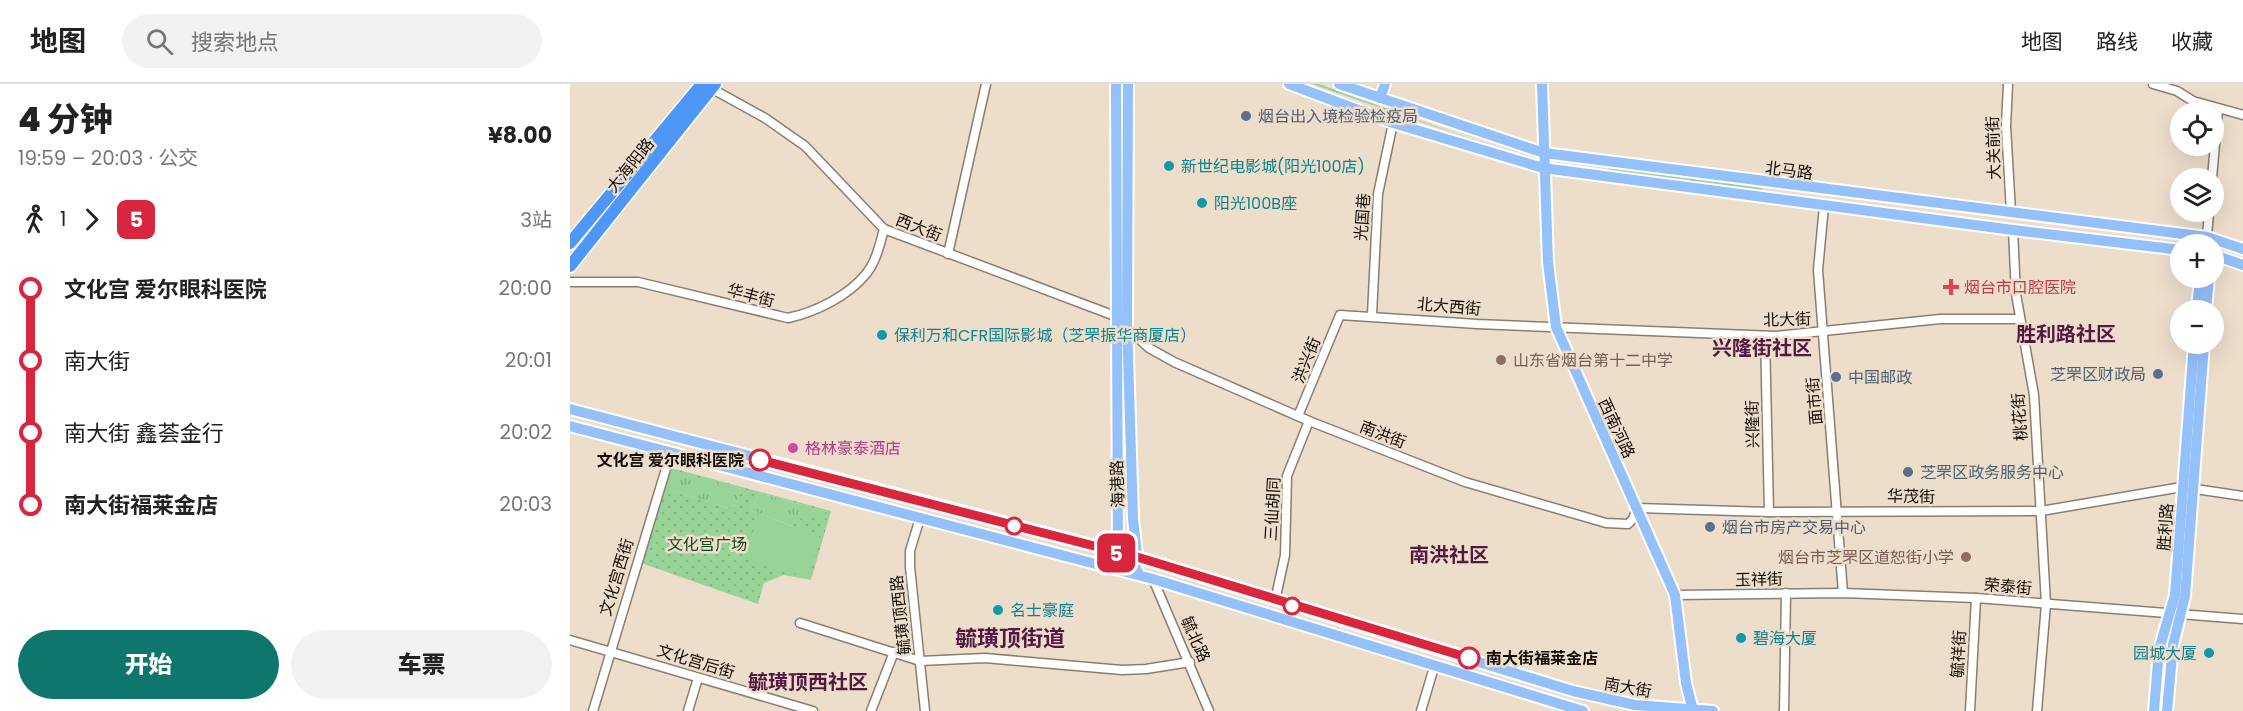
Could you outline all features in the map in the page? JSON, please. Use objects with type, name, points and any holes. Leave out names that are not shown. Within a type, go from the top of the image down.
[{"type":"highway","name":"大海阳路","points":[[570,243],[708,85]]},
{"type":"highway","name":"大海阳路","points":[[570,266],[708,85]]},
{"type":"main road","name":"海港路","points":[[1116,84],[1115,316],[1118,553]]},
{"type":"main road","name":"海港路","points":[[1128,84],[1127,325],[1137,557]]},
{"type":"main road","name":"北马路","points":[[1289,84],[1394,123],[1543,168],[1824,206],[2170,249]]},
{"type":"main road","name":"北马路","points":[[1339,84],[1544,153],[2011,212],[2170,236]]},
{"type":"main road","points":[[1380,98],[1385,84]]},
{"type":"main road","name":"西南河路","points":[[1542,84],[1543,168],[1548,262],[1556,327],[1675,595],[1686,683],[1693,711]]},
{"type":"main road","name":"北马路","points":[[2224,245],[2243,249]]},
{"type":"main road","points":[[2224,258],[2243,265]]},
{"type":"main road","name":"胜利路","points":[[2187,488],[2194,354]]},
{"type":"main road","name":"胜利路","points":[[2167,711],[2175,595],[2203,354]]},
{"type":"main road","name":"南大街","points":[[570,409],[1137,557],[1573,691],[1635,705],[1713,711]]},
{"type":"main road","points":[[570,426],[1153,579],[1435,664],[1559,708],[1583,711]]},
{"type":"main road","points":[[1085,545],[1102,543],[1110,539],[1118,525]]},
{"type":"main road","points":[[1118,553],[1134,570],[1153,579]]},
{"type":"main road","points":[[1137,557],[1144,572],[1153,579]]},
{"type":"main road","name":"胜利路","points":[[2154,711],[2159,650],[2175,614]]},
{"type":"street","points":[[948,254],[987,84]]},
{"type":"street","name":"大关前街","points":[[2008,84],[2006,126],[2011,212]]},
{"type":"street","points":[[2153,84],[2177,91],[2196,102]]},
{"type":"street","name":"西大街","points":[[708,85],[765,118],[805,146],[884,230],[1115,316],[1127,325]]},
{"type":"street","points":[[2224,111],[2243,115]]},
{"type":"street","name":"光国巷","points":[[1372,315],[1378,194],[1394,123]]},
{"type":"street","name":"面市街","points":[[1824,206],[1818,270],[1839,511],[1843,593]]},
{"type":"street","name":"华丰街","points":[[570,282],[638,282],[788,318],[808,314],[867,273],[884,230]]},
{"type":"street","name":"桃花街","points":[[2013,230],[2020,319],[2034,394],[2046,604],[2037,711]]},
{"type":"street","name":"北大西街","points":[[1340,315],[1556,327]]},
{"type":"street","name":"洪兴街","points":[[1298,416],[1340,315]]},
{"type":"street","name":"北大街","points":[[1556,327],[1765,336],[1824,333],[1940,319],[2020,319]]},
{"type":"street","name":"南洪街","points":[[1127,325],[1149,348],[1174,362],[1309,421],[1465,482],[1606,523],[1628,524],[1633,519],[1637,507]]},
{"type":"street","name":"兴隆街","points":[[1765,336],[1769,512]]},
{"type":"street","name":"三仙胡同","points":[[1275,601],[1285,555],[1287,476],[1309,421]]},
{"type":"street","name":"文化宫西街","points":[[593,711],[670,452]]},
{"type":"street","name":"华茂街","points":[[1637,507],[1769,512],[2041,511],[2187,488],[2243,496]]},
{"type":"street","name":"毓璜顶西路","points":[[920,518],[910,551],[910,567],[925,711]]},
{"type":"street","name":"毓北路","points":[[1153,579],[1209,711]]},
{"type":"street","points":[[1784,711],[1786,593]]},
{"type":"street","name":"荣泰街","points":[[1843,593],[1976,598],[2243,619]]},
{"type":"street","name":"玉祥街","points":[[1675,595],[1843,593]]},
{"type":"street","name":"毓祥街","points":[[1970,711],[1976,598]]},
{"type":"street","points":[[800,623],[920,661],[985,658],[1122,670],[1146,669],[1190,662]]},
{"type":"street","name":"文化宫后街","points":[[570,640],[813,711]]},
{"type":"street","points":[[871,711],[894,652]]},
{"type":"street","points":[[1420,711],[1435,664]]},
{"type":"street","points":[[688,711],[698,678]]},
{"type":"green space","points":[[1312,84],[1319,84],[1482,143]]},
{"type":"green space","points":[[1609,168],[1761,188],[1764,191],[1607,172]]},
{"type":"green space","name":"文化宫广场","points":[[668,467],[831,511],[811,580],[784,575],[764,583],[758,604],[638,562]],"holes":[[[670,470],[741,489],[736,504],[728,508],[664,488]],[[760,493],[827,512],[823,525],[812,515],[804,516],[792,526],[753,511],[751,508]]]},
{"type":"green space","points":[[669,469],[741,489],[736,504],[728,508],[663,488]]},
{"type":"green space","points":[[760,493],[827,512],[823,526],[817,521],[793,526],[753,511],[751,508]]},
{"type":"green space","points":[[758,516],[820,535],[807,577],[745,558]]},
{"type":"bus line","name":"5","points":[[760,460],[1137,557],[1275,601],[1469,658]]},
{"type":"place","name":"烟台出入境检验检疫局","points":[[1246,116]]},
{"type":"place","name":"新世纪电影城(阳光100店)","points":[[1169,166]]},
{"type":"place","name":"阳光100B座","points":[[1202,203]]},
{"type":"place","name":"烟台市口腔医院","points":[[1951,287]]},
{"type":"place","name":"保利万和CFR国际影城（芝罘振华商厦店）","points":[[882,335]]},
{"type":"place","name":"山东省烟台第十二中学","points":[[1501,360]]},
{"type":"place","name":"芝罘区财政局","points":[[2158,374]]},
{"type":"place","name":"中国邮政","points":[[1836,377]]},
{"type":"place","name":"格林豪泰酒店","points":[[793,448]]},
{"type":"place","name":"文化宫 爱尔眼科医院","points":[[760,460]]},
{"type":"place","name":"芝罘区政务服务中心","points":[[1908,472]]},
{"type":"place","name":"烟台市房产交易中心","points":[[1710,527]]},
{"type":"place","name":"烟台市芝罘区道恕街小学","points":[[1966,557]]},
{"type":"place","name":"名士豪庭","points":[[998,610]]},
{"type":"place","name":"碧海大厦","points":[[1741,638]]},
{"type":"place","name":"园城大厦","points":[[2209,653]]},
{"type":"place","name":"南大街福莱金店","points":[[1469,658]]},
{"type":"district","name":"胜利路社区","points":[[2066,334]]},
{"type":"district","name":"兴隆街社区","points":[[1762,348]]},
{"type":"district","name":"南洪社区","points":[[1449,555]]},
{"type":"district","name":"毓璜顶街道","points":[[1010,638]]},
{"type":"district","name":"毓璜顶西社区","points":[[808,682]]}]
